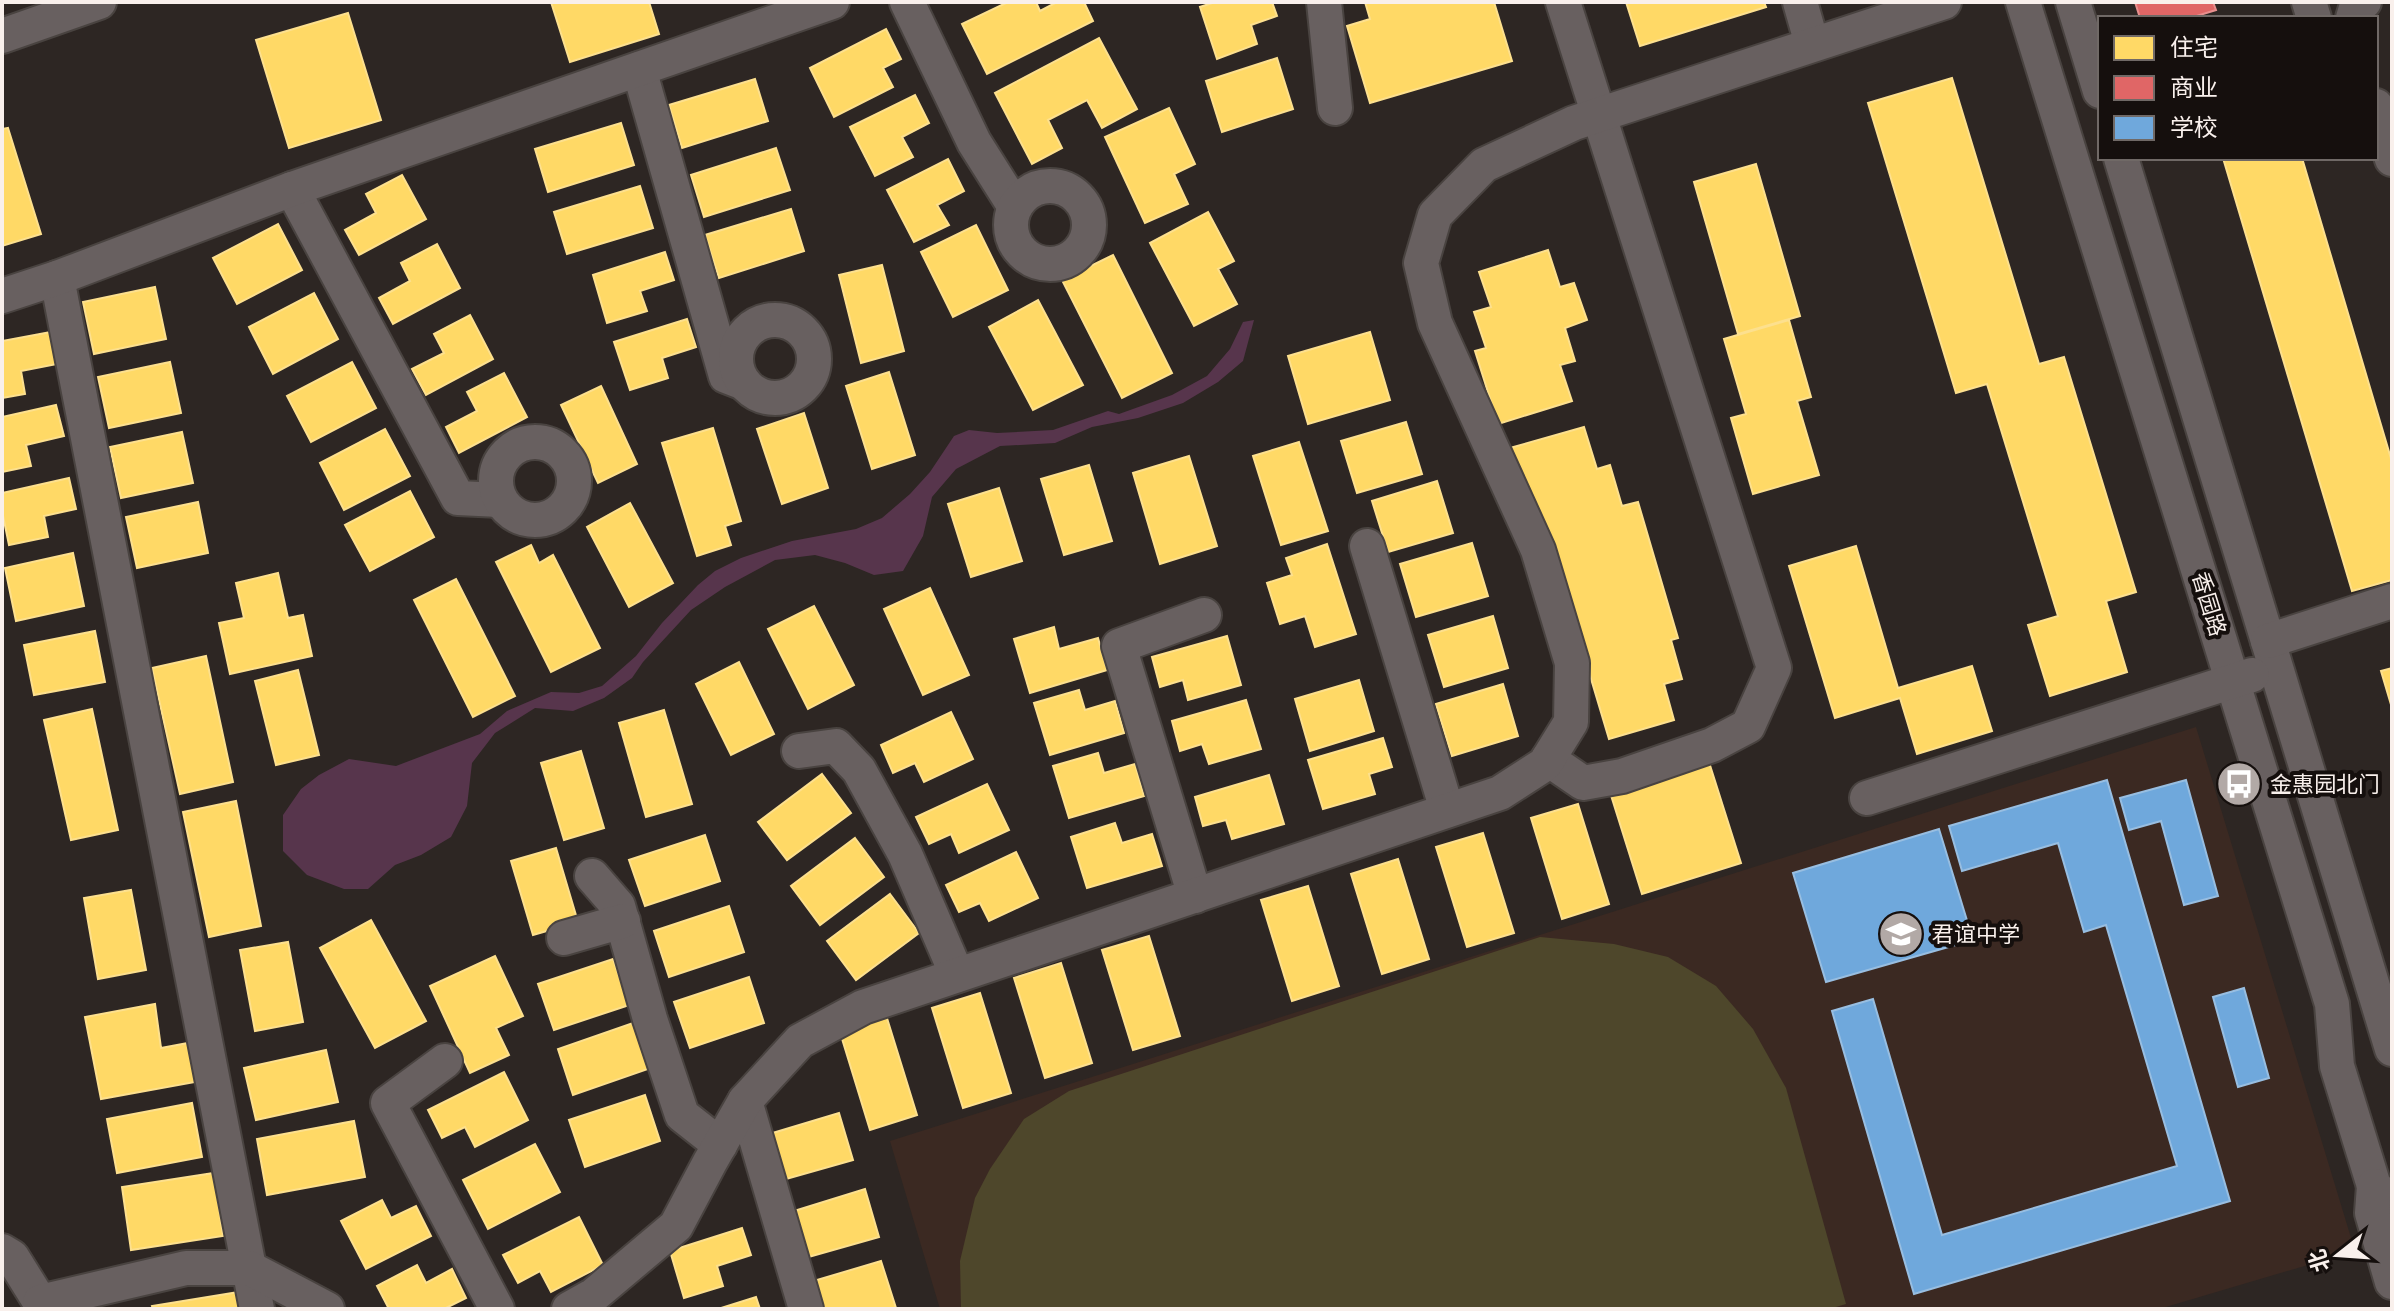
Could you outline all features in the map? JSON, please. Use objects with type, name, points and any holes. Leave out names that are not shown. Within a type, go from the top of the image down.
[{"type":"street","points":[[2,36],[99,2]]},
{"type":"street","points":[[2,296],[292,189],[832,2]]},
{"type":"street","points":[[907,2],[974,142],[1015,207]]},
{"type":"street","points":[[1324,2],[1335,108]]},
{"type":"street","points":[[1548,759],[1583,783],[1622,776],[1712,745],[1748,726],[1774,668],[1563,2]]},
{"type":"street","points":[[1800,2],[1812,44]]},
{"type":"street","points":[[569,1309],[594,1295],[676,1226],[745,1101],[800,1041],[863,1007],[1500,793],[1545,764],[1571,722],[1572,663],[1538,550],[1435,323],[1421,263],[1435,215],[1484,165],[1574,123],[1944,2]]},
{"type":"street","name":"香园路","points":[[2023,2],[2332,1004],[2337,1066],[2383,1194],[2372,1213],[2392,1282]]},
{"type":"street","points":[[2073,2],[2098,84]]},
{"type":"street","points":[[639,69],[726,376],[744,383]]},
{"type":"street","points":[[2378,113],[2392,159]]},
{"type":"street","name":"香园路","points":[[2122,160],[2392,1049]]},
{"type":"street","points":[[292,189],[458,498],[500,500]]},
{"type":"street","points":[[57,278],[257,1309]]},
{"type":"street","points":[[1367,546],[1447,810]]},
{"type":"street","points":[[1867,798],[2233,681],[2272,654],[2392,601]]},
{"type":"street","points":[[1195,896],[1119,646],[1204,615]]},
{"type":"street","points":[[799,751],[836,746],[859,770],[905,854],[957,975]]},
{"type":"street","points":[[592,876],[618,906],[650,1019],[682,1115],[720,1145]]},
{"type":"street","points":[[564,938],[623,921]]},
{"type":"street","points":[[445,1061],[388,1103],[497,1309]]},
{"type":"street","points":[[745,1101],[806,1309]]},
{"type":"street","points":[[2,1251],[12,1257],[40,1306],[186,1268],[249,1268],[327,1309]]},
{"type":"shaded area","points":[[1254,320],[1243,361],[1218,382],[1183,403],[1138,418],[1092,427],[1055,443],[1000,446],[956,469],[932,497],[923,536],[903,571],[874,575],[815,555],[775,560],[691,610],[632,678],[604,698],[573,711],[535,708],[495,733],[472,763],[467,806],[451,837],[421,855],[395,865],[368,889],[344,889],[307,875],[283,851],[283,815],[301,789],[319,775],[349,759],[396,766],[480,734],[507,711],[551,692],[579,693],[602,686],[636,656],[662,623],[715,571],[741,558],[792,541],[856,529],[882,518],[930,472],[954,436],[969,430],[997,433],[1053,430],[1108,411],[1119,414],[1172,395],[1207,376],[1230,349],[1243,322]]},
{"type":"shaded area","name":"君谊中学","points":[[2196,727],[2355,1251],[2159,1309],[940,1309],[890,1141]]},
{"type":"shaded area","points":[[1540,937],[1614,944],[1668,957],[1716,986],[1753,1029],[1786,1088],[1846,1304],[1829,1309],[961,1309],[960,1261],[975,1198],[990,1169],[1024,1119],[1069,1091]]},
{"type":"building: 住宅","points":[[551,2],[649,2],[659,34],[570,62]]},
{"type":"building: 住宅","points":[[1008,2],[1036,2],[1040,11],[1057,2],[1084,2],[1093,21],[987,74],[962,24]]},
{"type":"building: 住宅","points":[[1215,2],[1272,2],[1277,16],[1251,25],[1257,44],[1217,59],[1200,7]]},
{"type":"building: 住宅","points":[[1365,2],[1494,2],[1512,61],[1370,103],[1347,26],[1370,19]]},
{"type":"building: 住宅","points":[[1626,2],[1764,2],[1766,7],[1640,46]]},
{"type":"building: 住宅","points":[[348,13],[381,120],[289,148],[256,40]]},
{"type":"building: 住宅","points":[[886,29],[901,59],[883,68],[893,87],[834,117],[810,68]]},
{"type":"building: 住宅","points":[[1099,38],[1137,109],[1102,128],[1087,100],[1048,120],[1062,148],[1032,164],[995,93]]},
{"type":"building: 住宅","points":[[1277,58],[1293,109],[1222,132],[1206,81]]},
{"type":"building: 住宅","points":[[1952,78],[2039,364],[2064,357],[2136,592],[2106,601],[2127,672],[2050,696],[2028,625],[2058,616],[1987,384],[1956,393],[1868,103]]},
{"type":"building: 住宅","points":[[755,79],[768,121],[682,148],[669,105]]},
{"type":"building: 住宅","points":[[915,95],[929,123],[902,137],[913,157],[875,176],[850,127]]},
{"type":"building: 住宅","points":[[1169,108],[1195,164],[1174,174],[1188,204],[1145,223],[1105,137]]},
{"type":"building: 住宅","points":[[621,123],[634,165],[548,192],[535,149]]},
{"type":"building: 住宅","points":[[8,128],[41,234],[2,246],[2,129]]},
{"type":"building: 住宅","points":[[776,148],[790,190],[704,217],[691,175]]},
{"type":"building: 住宅","points":[[948,159],[964,191],[937,205],[949,225],[914,242],[887,190]]},
{"type":"building: 住宅","points":[[2224,160],[2303,160],[2392,462],[2392,580],[2352,591]]},
{"type":"building: 住宅","points":[[1756,164],[1800,316],[1738,334],[1694,182]]},
{"type":"building: 住宅","points":[[402,175],[426,219],[359,255],[345,230],[376,213],[366,194]]},
{"type":"building: 住宅","points":[[640,186],[653,228],[567,254],[554,212]]},
{"type":"building: 住宅","points":[[791,209],[804,251],[719,278],[705,235]]},
{"type":"building: 住宅","points":[[1208,212],[1234,261],[1218,269],[1237,304],[1194,326],[1150,243]]},
{"type":"building: 住宅","points":[[278,224],[302,270],[237,304],[213,258]]},
{"type":"building: 住宅","points":[[976,225],[1008,290],[953,317],[921,252]]},
{"type":"building: 住宅","points":[[437,244],[460,288],[393,324],[379,298],[410,281],[401,263]]},
{"type":"building: 住宅","points":[[1548,250],[1560,287],[1574,283],[1587,320],[1565,328],[1575,361],[1560,365],[1572,401],[1498,424],[1475,351],[1486,348],[1474,312],[1491,307],[1479,272]]},
{"type":"building: 住宅","points":[[665,252],[674,280],[640,291],[647,311],[607,323],[593,275]]},
{"type":"building: 住宅","points":[[1113,255],[1172,373],[1122,398],[1062,280]]},
{"type":"building: 住宅","points":[[882,265],[904,351],[861,363],[839,275]]},
{"type":"building: 住宅","points":[[155,287],[166,339],[94,354],[83,302]]},
{"type":"building: 住宅","points":[[314,293],[338,339],[273,374],[249,327]]},
{"type":"building: 住宅","points":[[1038,300],[1083,385],[1033,410],[989,327]]},
{"type":"building: 住宅","points":[[470,315],[493,359],[426,395],[412,369],[444,353],[434,334]]},
{"type":"building: 住宅","points":[[687,319],[696,347],[662,358],[668,378],[630,390],[614,342]]},
{"type":"building: 住宅","points":[[1789,320],[1811,397],[1797,401],[1819,475],[1753,494],[1731,418],[1746,414],[1724,339]]},
{"type":"building: 住宅","points":[[51,332],[57,364],[21,371],[25,394],[2,398],[2,341]]},
{"type":"building: 住宅","points":[[1370,332],[1390,400],[1308,424],[1288,356]]},
{"type":"building: 住宅","points":[[170,362],[181,413],[109,428],[98,377]]},
{"type":"building: 住宅","points":[[352,362],[376,408],[311,442],[287,396]]},
{"type":"building: 住宅","points":[[889,372],[915,455],[872,469],[846,386]]},
{"type":"building: 住宅","points":[[504,373],[527,417],[459,453],[446,427],[477,411],[467,392]]},
{"type":"building: 住宅","points":[[601,386],[637,464],[598,483],[561,405]]},
{"type":"building: 住宅","points":[[56,405],[64,436],[26,445],[31,466],[2,472],[2,417]]},
{"type":"building: 住宅","points":[[804,413],[828,488],[782,504],[757,429]]},
{"type":"building: 住宅","points":[[1406,422],[1422,474],[1357,493],[1341,441]]},
{"type":"building: 住宅","points":[[1584,427],[1597,469],[1610,465],[1622,506],[1638,502],[1678,638],[1671,640],[1682,679],[1664,684],[1674,720],[1609,739],[1543,518],[1531,521],[1510,448]]},
{"type":"building: 住宅","points":[[713,428],[741,521],[725,526],[731,545],[697,556],[662,443]]},
{"type":"building: 住宅","points":[[385,429],[410,476],[344,510],[320,463]]},
{"type":"building: 住宅","points":[[182,432],[193,483],[121,498],[110,447]]},
{"type":"building: 住宅","points":[[1299,442],[1328,531],[1281,545],[1253,456]]},
{"type":"building: 住宅","points":[[1189,456],[1217,546],[1160,564],[1133,473]]},
{"type":"building: 住宅","points":[[1089,465],[1112,541],[1064,555],[1041,479]]},
{"type":"building: 住宅","points":[[69,478],[76,509],[44,516],[48,537],[9,545],[2,511],[2,493]]},
{"type":"building: 住宅","points":[[1437,481],[1453,533],[1388,552],[1372,501]]},
{"type":"building: 住宅","points":[[999,488],[1022,561],[971,577],[948,504]]},
{"type":"building: 住宅","points":[[410,491],[434,537],[370,571],[345,525]]},
{"type":"building: 住宅","points":[[198,502],[208,553],[137,568],[126,517]]},
{"type":"building: 住宅","points":[[630,503],[673,583],[629,607],[587,527]]},
{"type":"building: 住宅","points":[[1472,543],[1488,596],[1416,617],[1400,564]]},
{"type":"building: 住宅","points":[[1327,544],[1356,634],[1315,647],[1305,616],[1280,624],[1267,583],[1292,575],[1286,558]]},
{"type":"building: 住宅","points":[[531,545],[539,563],[553,555],[600,648],[551,672],[496,562]]},
{"type":"building: 住宅","points":[[1856,546],[1898,688],[1972,666],[1992,731],[1917,754],[1900,698],[1835,718],[1789,566]]},
{"type":"building: 住宅","points":[[73,553],[84,606],[16,621],[5,568]]},
{"type":"building: 住宅","points":[[278,573],[288,618],[303,615],[312,656],[230,674],[219,623],[244,618],[236,583]]},
{"type":"building: 住宅","points":[[456,579],[515,696],[473,717],[414,600]]},
{"type":"building: 住宅","points":[[930,588],[969,675],[923,695],[884,609]]},
{"type":"building: 住宅","points":[[814,606],[854,685],[808,709],[768,629]]},
{"type":"building: 住宅","points":[[1493,616],[1508,668],[1444,687],[1428,635]]},
{"type":"building: 住宅","points":[[1054,627],[1059,649],[1098,638],[1107,670],[1030,693],[1014,639]]},
{"type":"building: 住宅","points":[[95,631],[105,682],[34,695],[24,645]]},
{"type":"building: 住宅","points":[[1227,636],[1241,685],[1188,700],[1183,680],[1160,687],[1152,657]]},
{"type":"building: 住宅","points":[[206,656],[233,782],[180,794],[152,668]]},
{"type":"building: 住宅","points":[[739,662],[774,734],[731,755],[696,684]]},
{"type":"building: 住宅","points":[[2392,668],[2392,708],[2381,671]]},
{"type":"building: 住宅","points":[[298,670],[319,755],[276,765],[255,681]]},
{"type":"building: 住宅","points":[[1359,680],[1374,731],[1310,751],[1295,699]]},
{"type":"building: 住宅","points":[[1503,684],[1518,736],[1452,756],[1436,704]]},
{"type":"building: 住宅","points":[[1079,690],[1085,710],[1115,701],[1124,733],[1050,755],[1034,703]]},
{"type":"building: 住宅","points":[[1246,700],[1261,749],[1209,764],[1202,744],[1180,751],[1172,721]]},
{"type":"building: 住宅","points":[[92,709],[118,830],[71,840],[44,720]]},
{"type":"building: 住宅","points":[[664,710],[692,804],[646,817],[619,723]]},
{"type":"building: 住宅","points":[[951,712],[973,759],[924,782],[915,763],[893,773],[881,745]]},
{"type":"building: 住宅","points":[[1383,738],[1392,767],[1369,774],[1375,794],[1323,809],[1308,760]]},
{"type":"building: 住宅","points":[[581,751],[604,828],[564,840],[541,763]]},
{"type":"building: 住宅","points":[[1098,753],[1104,773],[1135,764],[1144,796],[1069,818],[1053,766]]},
{"type":"building: 住宅","points":[[1708,759],[1741,863],[1642,894],[1609,789]]},
{"type":"building: 住宅","points":[[822,774],[851,813],[787,860],[758,822]]},
{"type":"building: 住宅","points":[[1269,775],[1284,824],[1232,839],[1226,820],[1203,826],[1195,797]]},
{"type":"building: 住宅","points":[[987,784],[1009,830],[959,853],[951,834],[929,844],[916,817]]},
{"type":"building: 住宅","points":[[236,801],[261,926],[209,937],[183,812]]},
{"type":"building: 住宅","points":[[1578,804],[1609,904],[1562,919],[1531,818]]},
{"type":"building: 住宅","points":[[1115,823],[1122,843],[1152,834],[1162,866],[1087,888],[1071,837]]},
{"type":"building: 住宅","points":[[1483,833],[1514,933],[1467,947],[1436,847]]},
{"type":"building: 住宅","points":[[705,835],[720,881],[645,906],[629,860]]},
{"type":"building: 住宅","points":[[855,838],[884,877],[820,925],[791,886]]},
{"type":"building: 住宅","points":[[556,848],[578,922],[533,935],[511,861]]},
{"type":"building: 住宅","points":[[1016,852],[1038,898],[989,921],[980,903],[959,912],[946,885]]},
{"type":"building: 住宅","points":[[1398,859],[1429,959],[1382,974],[1351,874]]},
{"type":"building: 住宅","points":[[1308,886],[1339,986],[1292,1001],[1261,900]]},
{"type":"building: 住宅","points":[[131,890],[146,970],[98,979],[84,898]]},
{"type":"building: 住宅","points":[[890,894],[919,933],[856,980],[827,941]]},
{"type":"building: 住宅","points":[[729,906],[744,952],[669,977],[654,931]]},
{"type":"building: 住宅","points":[[371,920],[426,1021],[375,1048],[320,948]]},
{"type":"building: 住宅","points":[[1149,936],[1180,1036],[1133,1050],[1102,950]]},
{"type":"building: 住宅","points":[[288,942],[303,1022],[255,1031],[240,950]]},
{"type":"building: 住宅","points":[[495,956],[523,1016],[496,1028],[509,1055],[470,1073],[430,986]]},
{"type":"building: 住宅","points":[[613,959],[629,1005],[554,1030],[538,984]]},
{"type":"building: 住宅","points":[[1061,963],[1092,1063],[1045,1078],[1014,978]]},
{"type":"building: 住宅","points":[[749,977],[764,1023],[690,1048],[674,1002]]},
{"type":"building: 住宅","points":[[980,993],[1011,1093],[963,1108],[932,1008]]},
{"type":"building: 住宅","points":[[155,1004],[161,1048],[188,1043],[195,1082],[101,1099],[85,1017]]},
{"type":"building: 住宅","points":[[886,1015],[917,1115],[870,1130],[839,1029]]},
{"type":"building: 住宅","points":[[633,1023],[648,1069],[573,1095],[558,1049]]},
{"type":"building: 住宅","points":[[326,1050],[338,1102],[256,1120],[244,1068]]},
{"type":"building: 住宅","points":[[504,1072],[528,1120],[475,1147],[465,1127],[442,1138],[428,1110]]},
{"type":"building: 住宅","points":[[645,1095],[660,1141],[585,1167],[569,1120]]},
{"type":"building: 住宅","points":[[192,1103],[202,1157],[117,1173],[107,1119]]},
{"type":"building: 住宅","points":[[839,1113],[853,1160],[779,1181],[766,1135]]},
{"type":"building: 住宅","points":[[354,1121],[365,1177],[267,1195],[257,1139]]},
{"type":"building: 住宅","points":[[535,1144],[560,1192],[488,1229],[463,1180]]},
{"type":"building: 住宅","points":[[214,1173],[223,1236],[131,1250],[122,1187]]},
{"type":"building: 住宅","points":[[865,1189],[879,1237],[805,1258],[791,1212]]},
{"type":"building: 住宅","points":[[382,1200],[391,1218],[416,1206],[431,1236],[366,1269],[341,1221]]},
{"type":"building: 住宅","points":[[579,1217],[603,1265],[551,1292],[540,1271],[518,1283],[503,1255]]},
{"type":"building: 住宅","points":[[742,1228],[751,1255],[717,1266],[723,1286],[684,1298],[670,1251]]},
{"type":"building: 住宅","points":[[881,1261],[896,1308],[815,1309],[807,1283]]},
{"type":"building: 住宅","points":[[417,1265],[426,1283],[452,1269],[466,1298],[444,1309],[389,1309],[377,1286]]},
{"type":"building: 住宅","points":[[245,1291],[248,1309],[153,1309],[152,1306]]},
{"type":"building: 住宅","points":[[756,1297],[760,1309],[718,1309]]},
{"type":"building: 商业","points":[[2135,2],[2213,2],[2216,10],[2196,16],[2139,16]]},
{"type":"building: 学校","points":[[2107,780],[2230,1201],[1914,1294],[1832,1011],[1873,999],[1942,1235],[2177,1166],[2106,925],[2084,932],[2058,843],[1962,871],[1949,826]]},
{"type":"building: 学校","points":[[2186,780],[2218,896],[2184,905],[2161,821],[2129,830],[2120,798]]},
{"type":"building: 学校","points":[[1939,829],[1973,940],[1826,982],[1793,873]]},
{"type":"building: 学校","points":[[2244,988],[2269,1078],[2238,1087],[2213,997]]},
{"type":"place","name":"金惠园北门","points":[[2239,784]]},
{"type":"place","name":"君谊中学","points":[[1901,934]]}]
